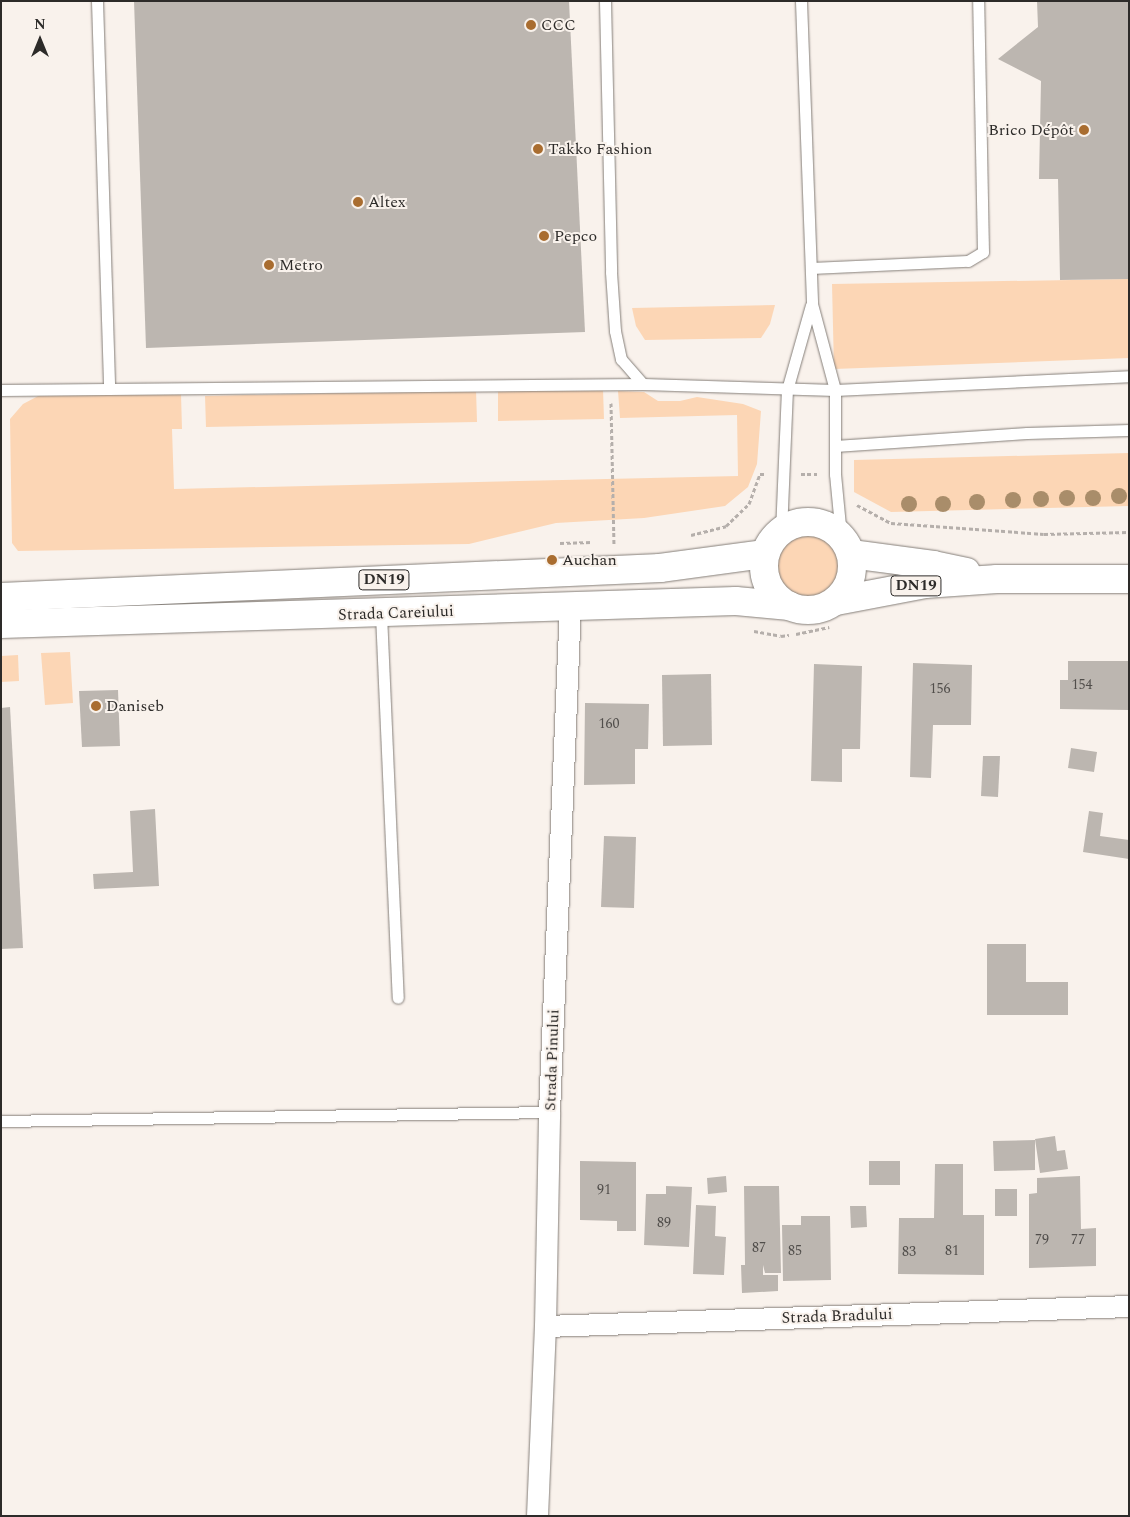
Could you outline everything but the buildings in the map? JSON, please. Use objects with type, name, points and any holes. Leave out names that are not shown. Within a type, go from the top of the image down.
[{"type":"main road","name":"DN19","points":[[773,543],[792,525],[805,522],[818,523],[830,528],[846,545],[997,579]]},
{"type":"main road","name":"Strada Careiului","points":[[1,597],[660,568],[773,543]]},
{"type":"main road","points":[[773,543],[765,572],[769,586],[778,598],[790,606]]},
{"type":"main road","points":[[836,601],[845,592],[851,580],[853,567],[846,545]]},
{"type":"main road","name":"DN19","points":[[790,606],[801,610],[814,610],[836,601],[925,584],[997,579],[1129,579]]},
{"type":"main road","name":"Strada Careiului","points":[[1,624],[381,614],[570,605],[736,601],[790,606]]},
{"type":"street","name":"Strada Pinului","points":[[537,1516],[545,1326],[550,1112],[570,605]]},
{"type":"street","name":"Strada Bradului","points":[[545,1326],[1129,1306]]},
{"type":"lane","points":[[97,1],[110,389]]},
{"type":"lane","points":[[605,1],[611,272],[616,331],[621,359],[643,384]]},
{"type":"lane","points":[[800,1],[812,304],[835,390],[835,474],[846,545]]},
{"type":"lane","points":[[811,268],[968,261],[983,252],[978,1]]},
{"type":"lane","points":[[773,543],[787,390],[812,304]]},
{"type":"lane","points":[[1,390],[643,384],[835,390],[1129,376]]},
{"type":"lane","points":[[835,446],[1027,433],[1129,430]]},
{"type":"lane","points":[[381,614],[398,998]]},
{"type":"lane","points":[[1,1121],[550,1112]]},
{"type":"path","points":[[610,385],[614,545]]},
{"type":"path","points":[[835,474],[852,502],[891,523],[1044,534],[1129,532]]},
{"type":"shaded area","points":[[1129,279],[1129,358],[834,369],[832,284]]},
{"type":"shaded area","points":[[775,305],[770,324],[761,338],[645,340],[636,326],[632,308]]},
{"type":"shaded area","points":[[603,389],[604,419],[498,421],[498,391]]},
{"type":"shaded area","points":[[476,390],[477,422],[206,427],[205,396]]},
{"type":"shaded area","points":[[618,391],[644,392],[658,401],[680,401],[697,397],[743,404],[761,411],[757,464],[748,487],[725,506],[644,518],[556,523],[469,544],[18,551],[12,543],[10,419],[23,404],[42,394],[181,394],[182,429],[172,429],[174,489],[738,476],[737,415],[620,418]]},
{"type":"shaded area","points":[[1129,453],[1129,506],[891,512],[854,492],[854,460]]},
{"type":"shaded area","points":[[809,532],[822,535],[833,542],[840,553],[843,566],[840,579],[833,590],[822,597],[809,600],[796,597],[785,590],[778,579],[775,566],[778,553],[785,542],[796,535]]},
{"type":"shaded area","points":[[70,652],[73,703],[45,705],[41,653]]},
{"type":"shaded area","points":[[18,655],[19,681],[1,682],[1,656]]},
{"type":"place","name":"CCC","points":[[531,25]]},
{"type":"place","name":"Brico Dépôt","points":[[1084,130]]},
{"type":"place","name":"Takko Fashion","points":[[538,149]]},
{"type":"place","name":"Altex","points":[[358,202]]},
{"type":"place","name":"Pepco","points":[[544,236]]},
{"type":"place","name":"Metro","points":[[269,265]]},
{"type":"place","name":"Auchan","points":[[552,560]]},
{"type":"place","name":"Daniseb","points":[[96,706]]}]
